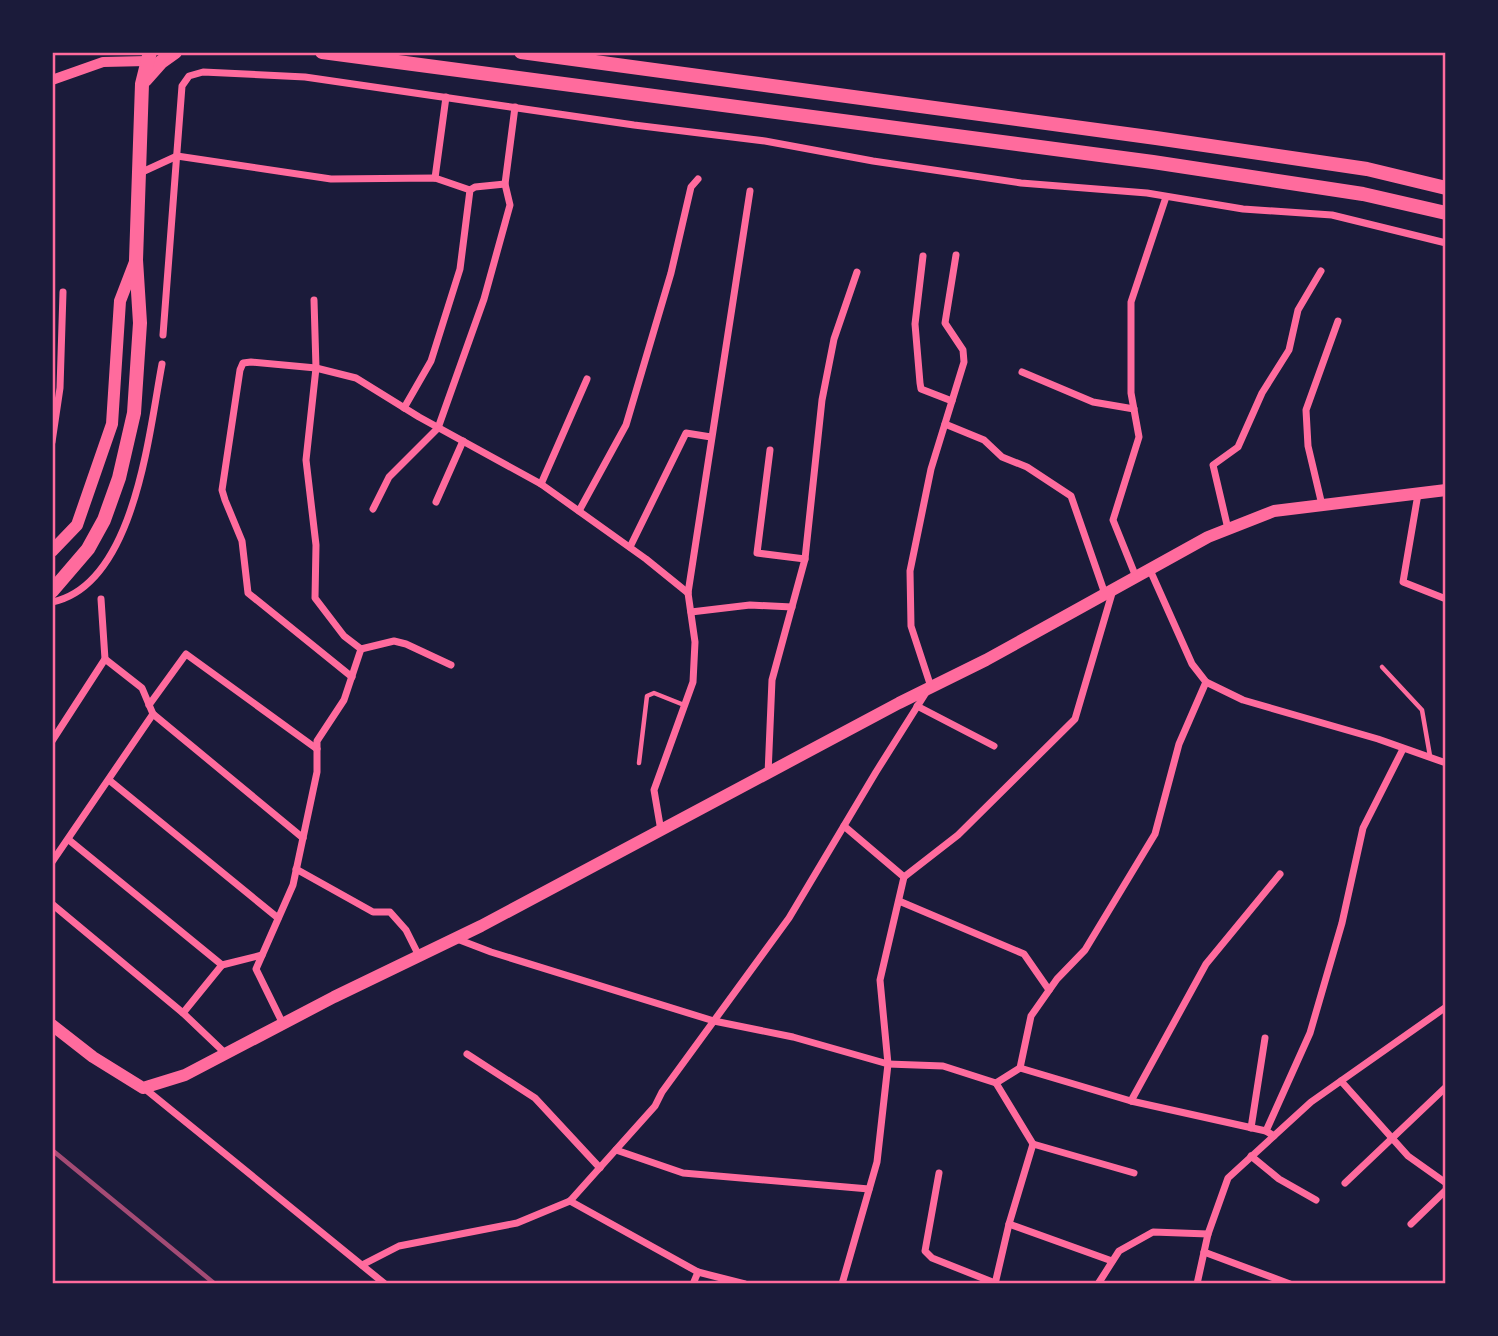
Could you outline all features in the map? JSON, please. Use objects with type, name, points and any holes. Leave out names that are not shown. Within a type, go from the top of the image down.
[{"type":"main road","points":[[142,84],[161,62],[175,52]]},
{"type":"main road","points":[[322,52],[1153,162],[1363,194],[1446,212]]},
{"type":"main road","points":[[521,52],[1367,169],[1446,188]]},
{"type":"main road","points":[[52,591],[88,549],[104,520],[119,478],[134,413],[140,323],[136,260],[142,84],[149,57]]},
{"type":"main road","points":[[52,551],[76,525],[112,424],[120,301],[136,260]]},
{"type":"main road","points":[[52,1025],[93,1057],[143,1088],[185,1075],[661,832],[1208,537],[1274,511],[1446,490]]},
{"type":"street","points":[[52,80],[103,62],[149,57]]},
{"type":"street","points":[[163,335],[182,86],[189,76],[197,73],[305,77],[776,143],[873,161],[1021,183],[1166,197],[1243,209],[1332,215],[1446,243]]},
{"type":"street","points":[[435,178],[446,97]]},
{"type":"street","points":[[373,509],[389,477],[438,428],[487,290],[510,205],[505,184],[515,107]]},
{"type":"street","points":[[139,174],[177,156],[331,180],[435,178],[470,190],[475,187],[505,184]]},
{"type":"street","points":[[579,511],[626,425],[671,273],[691,187],[698,178]]},
{"type":"street","points":[[404,408],[431,361],[460,269],[470,190]]},
{"type":"street","points":[[661,832],[654,790],[693,682],[695,642],[688,593],[750,191]]},
{"type":"street","points":[[1136,577],[1113,520],[1139,438],[1131,393],[1131,302],[1166,197]]},
{"type":"street","points":[[362,1265],[400,1245],[517,1223],[570,1201],[655,1106],[662,1092],[789,919],[929,688],[911,626],[909,571],[930,469],[965,356],[945,323],[956,255]]},
{"type":"street","points":[[923,256],[915,324],[921,389],[952,401]]},
{"type":"street","points":[[1228,529],[1213,465],[1238,447],[1262,393],[1289,350],[1298,310],[1321,271]]},
{"type":"street","points":[[768,775],[772,680],[805,558],[822,400],[834,339],[858,272]]},
{"type":"street","points":[[52,442],[60,388],[63,292]]},
{"type":"street","points":[[314,300],[316,368],[306,460],[316,545],[315,598],[344,636],[361,649]]},
{"type":"street","points":[[1322,506],[1308,446],[1306,410],[1338,321]]},
{"type":"street","points":[[352,677],[248,593],[242,541],[222,490],[243,363],[316,368],[356,378],[438,428],[541,484],[630,547],[688,593]]},
{"type":"street","points":[[52,602],[72,596],[102,568],[120,538],[138,489],[162,364]]},
{"type":"street","points":[[1021,372],[1093,402],[1134,409]]},
{"type":"street","points":[[541,484],[587,379]]},
{"type":"street","points":[[842,1283],[877,1162],[888,1064],[880,980],[904,877],[958,835],[1075,719],[1110,592],[1071,495],[1027,467],[998,454],[984,440],[944,424]]},
{"type":"street","points":[[630,547],[686,433],[711,437]]},
{"type":"street","points":[[436,502],[463,441]]},
{"type":"street","points":[[771,450],[757,553],[805,558]]},
{"type":"street","points":[[1418,494],[1403,582],[1446,599]]},
{"type":"street","points":[[1150,570],[1192,664],[1206,682],[1243,700],[1443,759]]},
{"type":"street","points":[[52,741],[105,659],[101,599]]},
{"type":"street","points":[[691,612],[750,605],[792,607]]},
{"type":"street","points":[[361,649],[394,641],[451,665]]},
{"type":"street","points":[[283,1024],[256,970],[293,885],[317,772],[317,741],[344,700],[361,649]]},
{"type":"street","points":[[149,705],[186,654],[317,750]]},
{"type":"street","points":[[105,659],[142,688],[153,714],[303,838]]},
{"type":"street","points":[[996,1083],[1020,1068],[1031,1016],[1049,990],[1085,950],[1155,834],[1177,751],[1206,682]]},
{"type":"street","points":[[917,706],[994,746]]},
{"type":"street","points":[[52,863],[153,714]]},
{"type":"street","points":[[1266,1131],[1310,1033],[1342,923],[1363,828],[1403,749]]},
{"type":"street","points":[[108,780],[278,918]]},
{"type":"street","points":[[844,826],[904,877]]},
{"type":"street","points":[[69,840],[222,965]]},
{"type":"street","points":[[296,869],[373,912],[390,912],[406,930],[419,956]]},
{"type":"street","points":[[1131,1101],[1206,964],[1280,874]]},
{"type":"street","points":[[899,901],[1024,954],[1049,990]]},
{"type":"street","points":[[52,904],[183,1013],[226,1054]]},
{"type":"street","points":[[456,938],[491,952],[714,1021],[793,1037],[888,1064],[943,1066],[996,1083],[1033,1144],[1134,1173]]},
{"type":"street","points":[[183,1013],[222,965],[262,955]]},
{"type":"street","points":[[1197,1283],[1208,1234],[1228,1178],[1311,1102],[1446,1007]]},
{"type":"street","points":[[1251,1128],[1265,1038]]},
{"type":"street","points":[[467,1054],[536,1098],[600,1168]]},
{"type":"street","points":[[1020,1068],[1131,1101],[1266,1131],[1274,1136]]},
{"type":"street","points":[[1341,1081],[1408,1156],[1446,1183]]},
{"type":"street","points":[[1345,1183],[1446,1087]]},
{"type":"street","points":[[143,1088],[385,1283]]},
{"type":"street","points":[[939,1172],[925,1251],[932,1258],[995,1283],[1009,1223],[1033,1144]]},
{"type":"street","points":[[616,1150],[683,1173],[869,1189]]},
{"type":"street","points":[[1251,1156],[1279,1179],[1316,1200]]},
{"type":"street","points":[[1411,1224],[1446,1190]]},
{"type":"street","points":[[570,1201],[698,1272],[745,1283]]},
{"type":"street","points":[[1009,1223],[1112,1261]]},
{"type":"street","points":[[1098,1283],[1119,1251],[1153,1231],[1208,1234]]},
{"type":"street","points":[[1204,1252],[1290,1283]]},
{"type":"street","points":[[693,1283],[698,1272]]},
{"type":"lane","points":[[1382,667],[1422,710],[1430,757]]},
{"type":"lane","points":[[639,763],[650,693],[685,705]]},
{"type":"railway","points":[[52,1150],[215,1284]]}]
